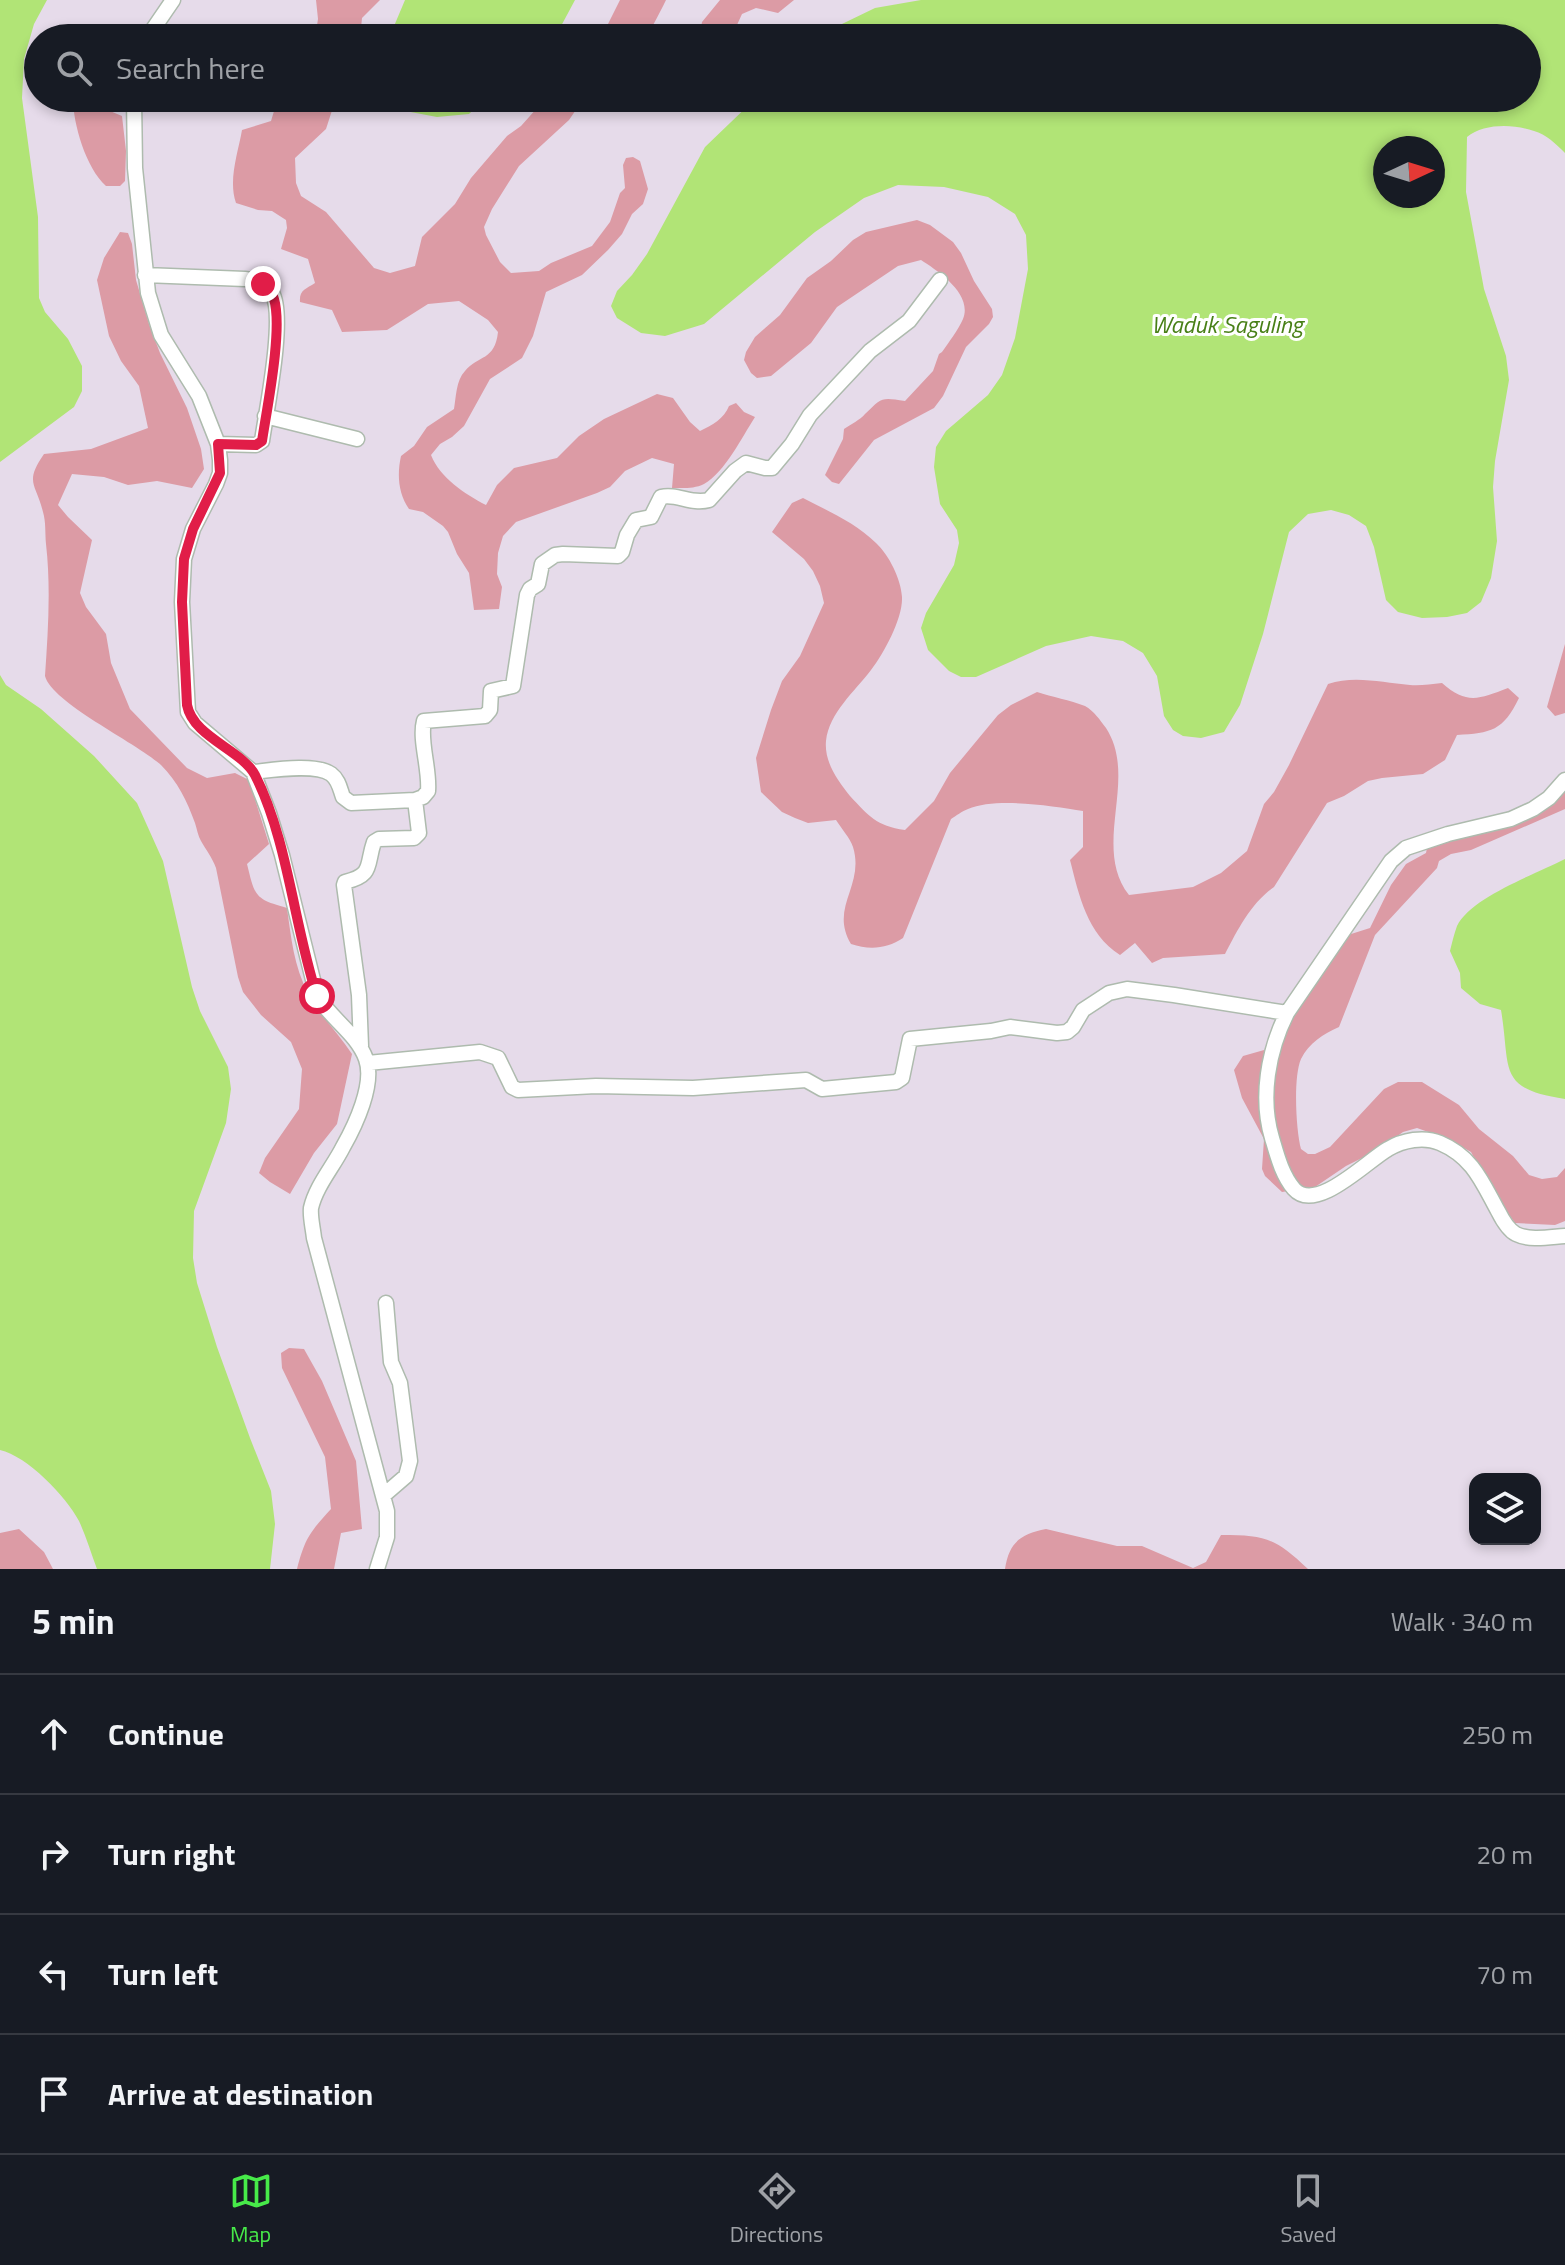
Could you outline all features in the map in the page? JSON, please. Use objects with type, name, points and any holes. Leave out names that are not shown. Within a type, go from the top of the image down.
[{"type":"street","points":[[157,24],[173,0]]},
{"type":"street","points":[[134,112],[135,168],[148,293],[161,335],[199,396],[218,444],[220,473],[193,529],[184,559],[182,602],[188,712],[195,723],[253,772],[282,855],[317,996],[324,1008],[361,1046]]},
{"type":"street","points":[[145,275],[256,280],[271,292],[275,302],[276,341],[260,444],[218,444]]},
{"type":"street","points":[[253,772],[295,769],[325,771],[334,775],[343,797],[351,803],[423,797],[428,791],[424,721],[485,716],[490,710],[491,691],[513,686],[527,595],[538,584],[542,564],[555,555],[563,554],[618,556],[636,520],[651,517],[661,497],[670,495],[704,502],[746,463],[772,468],[810,415],[870,351],[909,321],[940,280]]},
{"type":"street","points":[[265,416],[357,439]]},
{"type":"street","points":[[1565,780],[1549,798],[1533,809],[1511,819],[1406,848],[1391,861],[1287,1013],[1274,1048],[1265,1099],[1281,1168],[1295,1191],[1305,1195],[1324,1193],[1389,1147],[1417,1139],[1436,1141],[1454,1149],[1473,1165],[1505,1223],[1515,1234],[1530,1238],[1565,1236]]},
{"type":"street","points":[[377,1569],[387,1537],[387,1511],[311,1221],[311,1209],[359,1113],[367,1083],[368,1063],[361,1046],[358,983],[344,885],[363,876],[368,870],[374,842],[379,839],[414,838],[419,833],[415,800]]},
{"type":"street","points":[[368,1063],[480,1052],[498,1058],[512,1087],[518,1090],[596,1086],[693,1088],[806,1080],[823,1089],[896,1082],[902,1078],[910,1039],[1010,1027],[1067,1032],[1083,1010],[1109,993],[1127,989],[1287,1013]]},
{"type":"street","points":[[384,1495],[406,1476],[410,1461],[400,1383],[391,1362],[386,1303]]},
{"type":"shaded area","points":[[316,0],[380,0],[362,18],[361,24],[317,24]]},
{"type":"shaded area","points":[[620,0],[666,0],[653,24],[608,24]]},
{"type":"shaded area","points":[[720,0],[794,0],[778,13],[756,8],[742,14],[737,24],[702,22]]},
{"type":"shaded area","points":[[74,112],[112,112],[122,116],[126,151],[125,181],[120,186],[106,186],[92,168]]},
{"type":"shaded area","points":[[274,112],[331,112],[326,129],[295,158],[296,183],[301,196],[326,212],[374,268],[390,273],[415,266],[422,237],[455,204],[471,178],[507,136],[534,112],[574,112],[519,166],[484,227],[500,262],[511,273],[539,271],[592,246],[610,222],[620,193],[625,188],[623,165],[626,158],[633,157],[640,161],[648,189],[643,204],[632,214],[622,234],[582,275],[546,292],[533,336],[522,358],[490,379],[464,426],[431,455],[447,478],[462,490],[486,505],[497,485],[514,468],[557,458],[579,436],[604,419],[657,394],[673,398],[700,431],[717,421],[729,406],[736,403],[744,412],[755,417],[732,454],[712,478],[700,486],[672,488],[674,464],[652,458],[625,471],[610,487],[516,522],[503,536],[498,553],[497,574],[502,587],[499,609],[474,610],[469,573],[448,532],[423,512],[409,509],[399,483],[399,470],[401,456],[414,446],[427,427],[454,409],[462,375],[490,353],[498,332],[488,320],[459,301],[428,304],[387,330],[342,332],[332,310],[300,302],[302,292],[315,283],[308,259],[281,249],[286,220],[272,211],[236,203],[234,194],[234,166],[242,130],[271,121]]},
{"type":"shaded area","points":[[917,220],[930,225],[953,242],[992,309],[993,317],[966,347],[934,408],[874,440],[839,484],[832,482],[825,475],[843,439],[844,429],[882,400],[905,401],[933,371],[939,354],[963,319],[965,310],[959,292],[921,260],[898,266],[837,307],[811,343],[771,376],[757,378],[751,373],[744,360],[746,352],[755,337],[780,315],[807,278],[853,240],[866,232]]},
{"type":"shaded area","points":[[120,232],[128,233],[132,244],[136,280],[149,324],[187,408],[201,449],[204,469],[192,488],[157,481],[128,485],[104,477],[72,474],[58,505],[92,540],[80,593],[86,607],[106,634],[111,663],[130,709],[187,768],[207,778],[235,773],[249,780],[269,844],[247,864],[254,890],[262,899],[287,908],[303,983],[318,1009],[352,1054],[337,1124],[314,1153],[290,1194],[259,1173],[265,1158],[299,1109],[302,1069],[291,1042],[261,1015],[243,992],[216,868],[200,839],[185,799],[161,765],[78,710],[51,687],[45,676],[48,577],[45,520],[33,483],[34,471],[44,454],[91,449],[148,428],[139,386],[121,361],[109,336],[97,280],[104,258]]},
{"type":"shaded area","points":[[803,498],[851,523],[876,543],[894,568],[901,590],[899,615],[887,645],[837,712],[828,731],[826,749],[830,764],[850,796],[874,819],[905,830],[934,801],[950,773],[998,715],[1011,705],[1037,692],[1079,704],[1099,719],[1115,748],[1118,790],[1114,855],[1118,876],[1129,895],[1193,887],[1221,873],[1247,851],[1264,804],[1289,765],[1328,684],[1359,680],[1414,685],[1442,683],[1466,697],[1481,697],[1508,688],[1519,698],[1507,717],[1495,728],[1457,735],[1445,760],[1423,774],[1368,781],[1327,803],[1274,887],[1246,917],[1225,954],[1163,958],[1152,963],[1135,943],[1120,955],[1092,925],[1073,873],[1070,860],[1083,847],[1083,811],[1009,803],[980,805],[951,819],[903,938],[884,946],[858,946],[851,944],[844,919],[855,873],[850,840],[836,820],[808,823],[782,812],[761,792],[756,758],[782,681],[800,656],[824,603],[813,571],[804,559],[772,532],[792,503]]},
{"type":"shaded area","points":[[1565,644],[1565,713],[1555,716],[1547,707]]},
{"type":"shaded area","points":[[1565,791],[1565,809],[1439,861],[1437,868],[1375,935],[1339,1027],[1317,1040],[1301,1059],[1296,1104],[1301,1149],[1315,1154],[1330,1147],[1384,1089],[1398,1082],[1422,1082],[1459,1105],[1479,1129],[1513,1156],[1529,1175],[1542,1179],[1557,1177],[1565,1168],[1565,1221],[1555,1225],[1515,1223],[1492,1191],[1471,1152],[1448,1139],[1417,1128],[1403,1132],[1315,1187],[1282,1192],[1262,1169],[1264,1139],[1242,1098],[1234,1070],[1243,1056],[1282,1045],[1290,1025],[1285,1002],[1329,941],[1370,928],[1391,885],[1406,864],[1426,853],[1427,848],[1547,807]]},
{"type":"shaded area","points":[[289,1348],[304,1349],[322,1381],[356,1461],[362,1529],[341,1533],[334,1569],[297,1569],[309,1536],[331,1509],[325,1457],[282,1368],[281,1353]]},
{"type":"shaded area","points":[[19,1529],[44,1552],[53,1569],[0,1569],[0,1533]]},
{"type":"shaded area","points":[[1046,1529],[1117,1546],[1142,1546],[1193,1568],[1206,1562],[1221,1535],[1249,1536],[1278,1545],[1308,1569],[1005,1569],[1010,1552],[1018,1541]]},
{"type":"water","points":[[0,0],[47,0],[34,24],[24,24],[22,98],[38,217],[39,298],[45,312],[68,339],[82,366],[82,391],[74,407],[0,462]]},
{"type":"water","points":[[405,0],[575,0],[562,24],[395,24]]},
{"type":"water","name":"Waduk Saguling","points":[[921,0],[1565,0],[1565,153],[1543,134],[1517,127],[1490,127],[1467,137],[1466,192],[1484,289],[1506,356],[1509,380],[1493,487],[1497,541],[1491,578],[1481,602],[1467,613],[1447,617],[1422,618],[1398,612],[1386,600],[1366,526],[1349,515],[1331,510],[1308,514],[1289,532],[1263,634],[1240,705],[1224,732],[1201,738],[1183,736],[1173,730],[1164,716],[1157,676],[1143,653],[1123,641],[1091,636],[1046,646],[976,677],[961,677],[949,671],[928,650],[921,628],[926,613],[954,565],[959,543],[957,530],[940,504],[934,467],[936,447],[946,431],[988,395],[1002,375],[1015,338],[1028,269],[1026,235],[1015,214],[988,197],[944,187],[898,185],[864,198],[815,232],[704,324],[665,336],[641,333],[617,318],[611,306],[617,291],[647,254],[705,147],[741,112],[1541,112],[1541,24],[842,24],[875,8]]},
{"type":"water","points":[[411,112],[471,112],[469,114],[437,117]]},
{"type":"water","points":[[0,675],[6,685],[41,709],[94,756],[137,803],[163,861],[200,1011],[228,1067],[231,1089],[226,1123],[194,1211],[193,1258],[197,1283],[217,1347],[271,1491],[275,1524],[270,1569],[97,1569],[79,1521],[65,1500],[45,1478],[22,1460],[0,1450]]},
{"type":"water","points":[[1565,859],[1565,1099],[1543,1095],[1517,1082],[1507,1061],[1501,1010],[1480,1004],[1461,988],[1460,973],[1450,951],[1457,926],[1476,905],[1505,887]]},
{"type":"route","points":[[263,284],[275,302],[276,341],[262,441],[256,445],[218,444],[220,473],[193,529],[184,559],[182,602],[187,705],[195,723],[253,772],[282,855],[317,996]]}]
